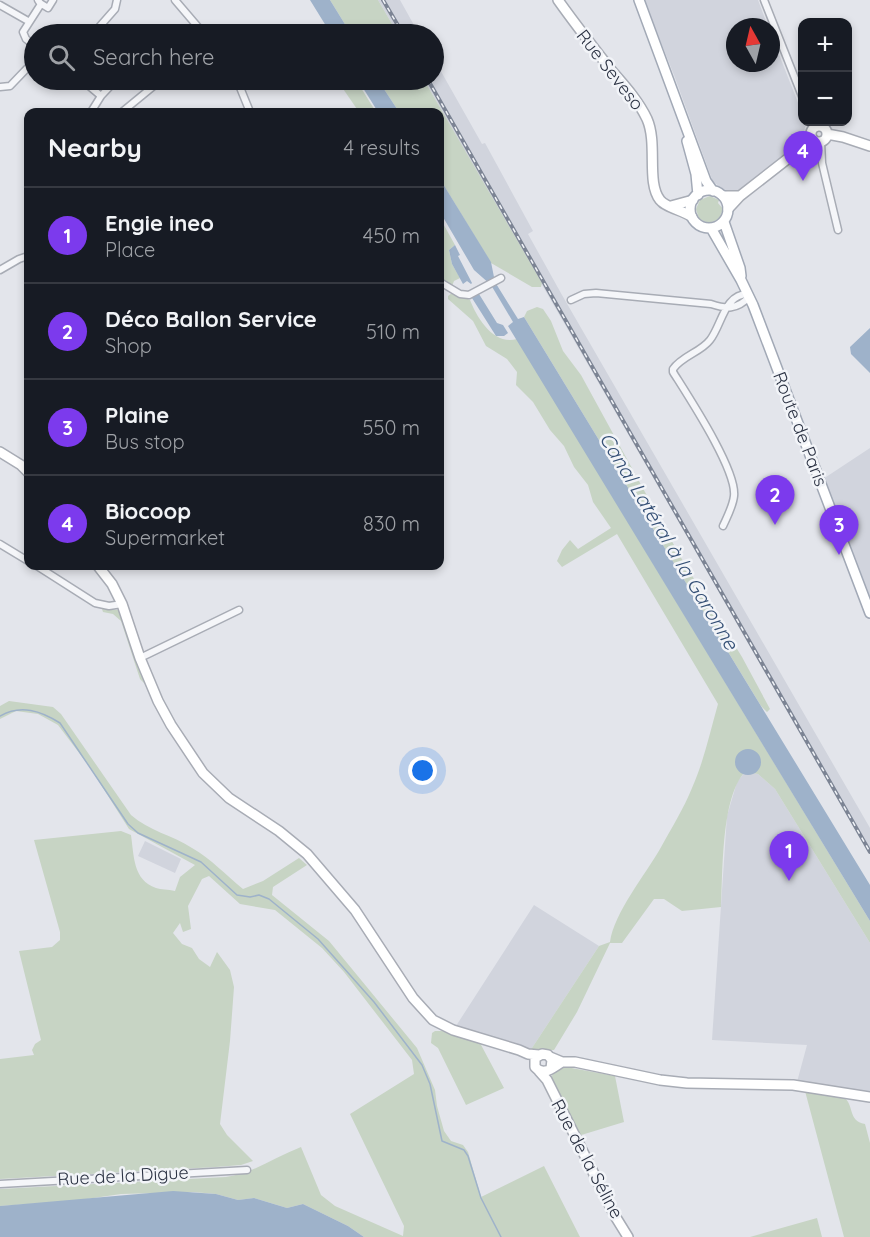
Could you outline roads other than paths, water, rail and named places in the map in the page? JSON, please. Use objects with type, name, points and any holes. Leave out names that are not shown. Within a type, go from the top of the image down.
[{"type":"main road","name":"Rue Seveso","points":[[558,0],[642,110],[652,136],[654,187],[659,199],[692,217]]},
{"type":"main road","points":[[639,0],[706,181],[713,191]]},
{"type":"main road","points":[[683,121],[696,174],[696,197],[691,208],[692,217],[702,226],[711,228],[724,222],[728,209],[741,196],[820,139],[843,137],[870,146]]},
{"type":"main road","points":[[814,126],[812,133],[820,139]]},
{"type":"main road","points":[[671,206],[696,197],[705,191],[713,191],[723,196],[741,196]]},
{"type":"main road","points":[[723,196],[728,209]]},
{"type":"main road","name":"Route de Paris","points":[[724,222],[746,289],[867,598],[870,613]]},
{"type":"main road","name":"Route de Paris","points":[[711,228],[746,289]]},
{"type":"main road","points":[[0,451],[24,468]]},
{"type":"main road","points":[[101,570],[112,584],[122,604],[140,658],[171,725],[203,773],[229,798],[279,831],[307,854],[355,910],[405,987],[433,1020],[453,1030],[528,1054],[545,1054],[562,1062],[575,1062],[660,1080],[687,1083],[793,1085],[870,1097]]},
{"type":"main road","name":"Rue de la Séline","points":[[528,1054],[536,1068],[547,1080],[628,1237]]},
{"type":"main road","points":[[539,1055],[535,1058],[536,1068],[543,1072],[562,1062]]},
{"type":"main road","points":[[550,1057],[552,1063],[550,1069]]},
{"type":"main road","name":"Rue de la Séline","points":[[547,1080],[550,1069]]},
{"type":"street","points":[[27,24],[40,2],[48,8],[52,0]]},
{"type":"street","points":[[102,24],[116,9],[117,0]]},
{"type":"street","points":[[175,0],[195,24]]},
{"type":"street","points":[[764,0],[798,86]]},
{"type":"street","points":[[0,5],[28,21]]},
{"type":"street","points":[[0,87],[10,86],[24,72]]},
{"type":"street","points":[[94,90],[101,96]]},
{"type":"street","points":[[94,108],[107,90]]},
{"type":"street","points":[[127,108],[149,90]]},
{"type":"street","points":[[241,90],[248,108]]},
{"type":"street","points":[[820,139],[822,163],[838,230]]},
{"type":"street","points":[[0,270],[24,257]]},
{"type":"street","points":[[444,284],[460,294],[470,295],[501,278]]},
{"type":"street","points":[[723,526],[734,495],[731,478],[697,408],[673,372],[674,366],[708,343],[726,309],[746,289]]},
{"type":"street","points":[[572,300],[584,294],[596,293],[711,304],[726,309],[742,304],[746,289]]},
{"type":"street","points":[[0,544],[24,559]]},
{"type":"street","points":[[43,570],[95,603],[109,606],[122,604]]},
{"type":"street","points":[[140,658],[239,610]]},
{"type":"street","name":"Rue de la Digue","points":[[0,1184],[247,1170]]},
{"type":"water","points":[[310,0],[330,0],[345,24],[325,24]]},
{"type":"water","points":[[364,90],[385,90],[396,108],[376,108]]},
{"type":"water","points":[[444,186],[491,262],[495,282],[518,319],[524,317],[870,885],[870,921],[508,326],[513,322],[491,285],[474,270],[444,219]]},
{"type":"water","points":[[455,245],[471,284],[467,281],[463,284],[452,264],[449,250]]},
{"type":"water","points":[[479,294],[497,323],[503,325],[508,333],[504,336],[496,336],[472,298]]},
{"type":"water","points":[[870,328],[870,373],[851,354],[850,347]]},
{"type":"water","points":[[748,749],[758,752],[761,762],[758,772],[748,775],[738,772],[735,762],[738,752]]},
{"type":"water","points":[[173,1191],[216,1194],[238,1200],[254,1198],[287,1208],[303,1204],[348,1226],[364,1237],[0,1237],[0,1206]]},
{"type":"waterway","points":[[0,716],[16,710],[31,710],[60,723],[128,824],[138,833],[201,862],[237,895],[250,897],[259,895],[269,899],[318,939],[374,1002],[422,1065],[430,1084],[442,1141],[464,1150],[468,1156],[481,1198],[501,1237]]},
{"type":"railway","points":[[383,0],[397,24]]},
{"type":"railway","points":[[434,90],[870,852]]},
{"type":"place","name":"Biocoop","points":[[803,181]]},
{"type":"place","name":"Déco Ballon Service","points":[[775,525]]},
{"type":"place","name":"Plaine","points":[[839,555]]},
{"type":"place","name":"Engie ineo","points":[[789,881]]},
{"type":"water label","name":"Canal Latéral à la Garonne","points":[[669,541]]}]
